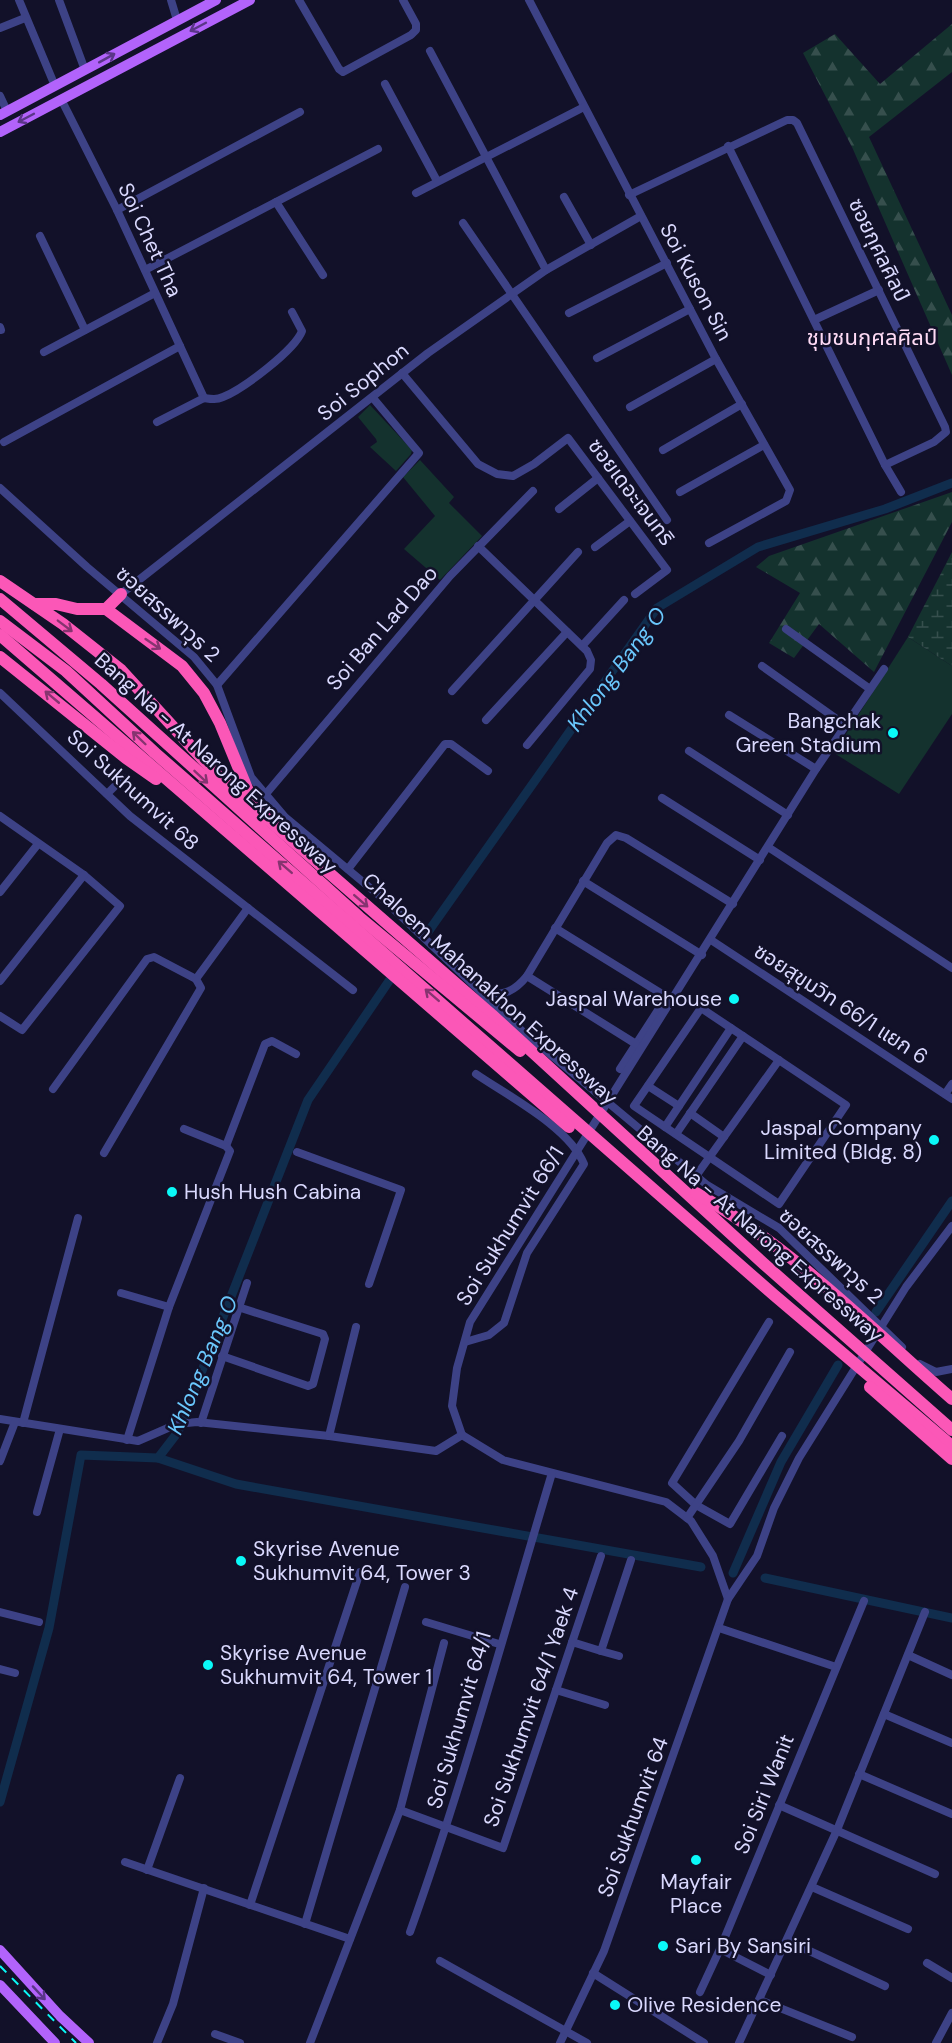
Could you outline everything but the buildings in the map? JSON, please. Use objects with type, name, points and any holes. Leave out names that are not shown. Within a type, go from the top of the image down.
[{"type":"highway","name":"Chaloem Mahanakhon Expressway","points":[[0,580],[121,670],[218,776],[492,1015],[764,1264],[952,1430]]},
{"type":"highway","points":[[106,609],[121,594]]},
{"type":"highway","name":"Bang Na - At Narong Expressway","points":[[0,599],[101,684],[210,785],[359,917],[549,1075],[664,1174],[766,1269],[952,1425]]},
{"type":"highway","points":[[34,604],[56,604],[77,609],[106,609],[182,666],[204,693],[231,744],[245,787],[258,811]]},
{"type":"highway","name":"Bang Na - At Narong Expressway","points":[[0,621],[80,684],[164,761],[657,1193],[952,1446]]},
{"type":"highway","points":[[0,635],[952,1459]]},
{"type":"highway","points":[[0,644],[37,666]]},
{"type":"highway","points":[[0,657],[126,758],[200,808]]},
{"type":"highway","points":[[664,1174],[738,1216],[792,1256],[952,1399]]},
{"type":"main road","points":[[0,132],[250,0]]},
{"type":"main road","points":[[4,113],[211,1]]},
{"type":"main road","points":[[55,86],[61,99]]},
{"type":"main road","points":[[0,1950],[60,2016],[89,2043]]},
{"type":"main road","points":[[0,1985],[55,2043]]},
{"type":"street","points":[[19,0],[55,86]]},
{"type":"street","points":[[59,0],[85,70]]},
{"type":"street","points":[[171,0],[177,20]]},
{"type":"street","points":[[299,0],[339,69],[343,72],[411,35],[416,30],[416,24],[403,0]]},
{"type":"street","name":"Soi Kuson Sin","points":[[529,0],[716,359],[790,490],[791,495],[786,501],[710,543]]},
{"type":"street","points":[[0,28],[26,18]]},
{"type":"street","points":[[430,51],[546,270]]},
{"type":"street","points":[[385,84],[437,182]]},
{"type":"street","points":[[0,96],[4,113]]},
{"type":"street","name":"Soi Chet Tha","points":[[61,99],[117,210],[204,398]]},
{"type":"street","points":[[416,193],[584,107]]},
{"type":"street","points":[[117,210],[300,112]]},
{"type":"street","name":"ซอยกุศลศิลป์","points":[[629,195],[728,146],[787,120],[794,120],[797,123],[946,432],[934,442],[885,465]]},
{"type":"street","points":[[728,146],[885,465],[902,492]]},
{"type":"street","points":[[145,270],[378,149]]},
{"type":"street","points":[[564,196],[591,245]]},
{"type":"street","points":[[276,202],[323,275]]},
{"type":"street","name":"Soi Sophon","points":[[121,594],[402,373],[510,294],[546,270],[641,216]]},
{"type":"street","points":[[463,224],[667,520]]},
{"type":"street","points":[[40,236],[85,330]]},
{"type":"street","points":[[568,313],[667,263]]},
{"type":"street","points":[[814,320],[879,290]]},
{"type":"street","points":[[44,352],[155,293]]},
{"type":"street","points":[[597,358],[690,309]]},
{"type":"street","points":[[157,422],[204,398],[212,400],[223,397],[294,345],[302,331],[292,312]]},
{"type":"street","points":[[4,442],[180,346]]},
{"type":"street","points":[[630,407],[716,359]]},
{"type":"street","name":"ซอยเดอะเจนทริ","points":[[402,373],[478,464],[497,474],[513,476],[534,464],[568,438],[668,570],[635,594]]},
{"type":"street","points":[[217,684],[418,453],[373,398]]},
{"type":"street","points":[[663,450],[742,404]]},
{"type":"street","points":[[680,492],[764,445]]},
{"type":"street","points":[[559,509],[598,478]]},
{"type":"street","name":"ซอยสรรพาวุธ 2","points":[[0,488],[194,657],[217,684],[251,777],[285,817],[348,869],[529,1036],[696,1176],[779,1228],[924,1368],[945,1372],[952,1369]]},
{"type":"street","name":"Soi Ban Lad Dao","points":[[265,795],[478,546],[533,491]]},
{"type":"street","points":[[595,547],[630,521]]},
{"type":"street","points":[[478,546],[590,656],[590,669],[526,745]]},
{"type":"street","points":[[452,691],[578,552]]},
{"type":"street","points":[[582,646],[624,600]]},
{"type":"street","points":[[786,629],[870,688]]},
{"type":"street","points":[[486,720],[567,632]]},
{"type":"street","points":[[762,666],[844,725]]},
{"type":"street","name":"Soi Sukhumvit 66/1","points":[[462,1435],[452,1406],[457,1368],[470,1322],[702,955],[816,769],[884,669]]},
{"type":"street","name":"Soi Sukhumvit 68","points":[[0,693],[107,794],[196,869],[353,990]]},
{"type":"street","points":[[729,715],[816,769]]},
{"type":"street","points":[[348,869],[445,744],[451,744],[488,771]]},
{"type":"street","points":[[689,752],[788,815]]},
{"type":"street","points":[[107,794],[123,778]]},
{"type":"street","points":[[662,798],[760,860]]},
{"type":"street","points":[[0,816],[84,875],[119,904],[120,909],[22,1030],[0,1016]]},
{"type":"street","points":[[485,996],[506,994],[516,989],[527,976],[583,881],[607,843],[616,835],[626,838],[733,904]]},
{"type":"street","points":[[0,892],[38,844]]},
{"type":"street","points":[[768,848],[952,968]]},
{"type":"street","points":[[0,981],[84,875]]},
{"type":"street","points":[[583,881],[702,955]]},
{"type":"street","points":[[196,980],[248,908]]},
{"type":"street","points":[[555,928],[662,994],[662,1004],[620,1069]]},
{"type":"street","name":"ซอยสุขุมวิท 66/1 แยก 6","points":[[711,940],[949,1097]]},
{"type":"street","points":[[53,1089],[147,959],[154,957],[196,980],[201,986],[104,1153]]},
{"type":"street","points":[[527,976],[636,1044]]},
{"type":"street","points":[[701,1008],[731,1028],[846,1105],[779,1204],[634,1106],[701,1008]]},
{"type":"street","points":[[665,1127],[731,1028]]},
{"type":"street","points":[[676,1134],[743,1036]]},
{"type":"street","points":[[226,1146],[265,1044],[272,1041],[296,1054]]},
{"type":"street","points":[[696,1176],[778,1060]]},
{"type":"street","points":[[465,1342],[489,1335],[504,1323],[527,1253],[584,1164],[574,1147],[544,1120],[476,1074]]},
{"type":"street","points":[[949,1097],[952,1084]]},
{"type":"street","points":[[648,1086],[679,1106]]},
{"type":"street","points":[[690,1113],[724,1137]]},
{"type":"street","points":[[127,1440],[169,1307],[230,1151],[226,1146],[184,1129]]},
{"type":"street","points":[[297,1152],[401,1190],[369,1284]]},
{"type":"street","points":[[0,1461],[19,1422],[78,1218]]},
{"type":"street","name":"Soi Sukhumvit 64","points":[[560,2043],[604,1951],[728,1599],[757,1556],[774,1508],[799,1458],[906,1287],[952,1226]]},
{"type":"street","points":[[199,1423],[247,1282]]},
{"type":"street","points":[[121,1293],[169,1307]]},
{"type":"street","points":[[222,1356],[308,1386],[312,1383],[325,1339],[323,1334],[238,1307]]},
{"type":"street","points":[[770,1322],[672,1483],[696,1505],[730,1524],[782,1436]]},
{"type":"street","points":[[329,1436],[356,1327]]},
{"type":"street","points":[[687,1518],[739,1441],[790,1352]]},
{"type":"street","points":[[0,1419],[138,1442],[177,1424],[199,1423],[329,1436],[436,1451],[462,1435],[503,1460],[666,1502],[687,1518],[712,1556],[728,1599]]},
{"type":"street","points":[[37,1512],[60,1429]]},
{"type":"street","name":"Soi Sukhumvit 64/1","points":[[310,2043],[400,1810],[447,1829],[499,1644],[552,1473]]},
{"type":"street","name":"Soi Sukhumvit 64/1 Yaek 4","points":[[447,1829],[503,1848],[601,1556]]},
{"type":"street","points":[[601,1651],[631,1560]]},
{"type":"street","points":[[250,1905],[360,1572]]},
{"type":"street","points":[[304,1924],[405,1587]]},
{"type":"street","name":"Soi Siri Wanit","points":[[700,1992],[720,1949],[864,1601]]},
{"type":"street","points":[[0,1612],[39,1622]]},
{"type":"street","points":[[739,2043],[788,1941],[837,1830],[925,1612]]},
{"type":"street","points":[[426,1622],[499,1644]]},
{"type":"street","points":[[719,1628],[836,1667]]},
{"type":"street","points":[[400,1810],[444,1642]]},
{"type":"street","points":[[572,1642],[619,1656]]},
{"type":"street","points":[[908,1655],[952,1675]]},
{"type":"street","points":[[0,1669],[15,1673]]},
{"type":"street","points":[[556,1690],[604,1705]]},
{"type":"street","points":[[884,1714],[952,1743]]},
{"type":"street","points":[[859,1774],[952,1814]]},
{"type":"street","points":[[147,1870],[180,1778]]},
{"type":"street","points":[[779,1805],[935,1874]]},
{"type":"street","points":[[410,1932],[447,1829]]},
{"type":"street","points":[[125,1862],[350,1939]]},
{"type":"street","points":[[812,1887],[908,1929]]},
{"type":"street","points":[[157,2043],[173,2004],[204,1888]]},
{"type":"street","points":[[788,1941],[885,1986]]},
{"type":"street","points":[[720,1949],[771,1975]]},
{"type":"street","points":[[440,1961],[587,2043]]},
{"type":"street","points":[[927,1964],[952,1978]]},
{"type":"street","points":[[593,1973],[704,2043]]},
{"type":"street","points":[[760,2000],[852,2037]]},
{"type":"street","points":[[936,2043],[952,2013]]},
{"type":"street","points":[[215,2034],[240,2043]]},
{"type":"green space","points":[[952,24],[952,72],[869,137],[952,315],[952,375],[852,147],[803,53],[835,34],[880,84]]},
{"type":"green space","points":[[370,405],[412,450],[396,471],[370,447],[377,442],[376,439],[358,417]]},
{"type":"green space","points":[[420,460],[454,497],[449,503],[482,536],[440,580],[404,549],[435,516],[403,477]]},
{"type":"green space","points":[[952,492],[952,522],[874,672],[819,624],[794,658],[769,643],[800,593],[756,567],[769,556]]},
{"type":"green space","points":[[952,552],[952,666],[908,637]]},
{"type":"green space","name":"Bangchak Green Stadium","points":[[908,637],[952,666],[952,714],[899,794],[834,753]]},
{"type":"waterway","name":"Khlong Bang O","points":[[428,932],[657,608],[758,547],[885,509],[952,483]]},
{"type":"waterway","name":"Khlong Bang O","points":[[0,1802],[49,1628],[81,1455],[158,1458],[178,1432],[308,1100],[389,981]]},
{"type":"waterway","points":[[876,1312],[952,1201]]},
{"type":"waterway","points":[[733,1573],[781,1462],[838,1365]]},
{"type":"waterway","points":[[158,1458],[236,1484],[701,1567]]},
{"type":"waterway","points":[[765,1578],[952,1618]]},
{"type":"railway","points":[[0,1966],[76,2043]]},
{"type":"place","name":"Bangchak Green Stadium","points":[[893,733]]},
{"type":"place","name":"Jaspal Warehouse","points":[[734,999]]},
{"type":"place","name":"Jaspal Company Limited (Bldg. 8)","points":[[934,1140]]},
{"type":"place","name":"Hush Hush Cabina","points":[[172,1192]]},
{"type":"place","name":"Skyrise Avenue Sukhumvit 64, Tower 3","points":[[241,1561]]},
{"type":"place","name":"Skyrise Avenue Sukhumvit 64, Tower 1","points":[[208,1665]]},
{"type":"place","name":"Mayfair Place","points":[[696,1860]]},
{"type":"place","name":"Sari By Sansiri","points":[[663,1946]]},
{"type":"place","name":"Olive Residence","points":[[615,2005]]},
{"type":"district","name":"ชุมชนกุศลศิลป์","points":[[872,337]]}]
